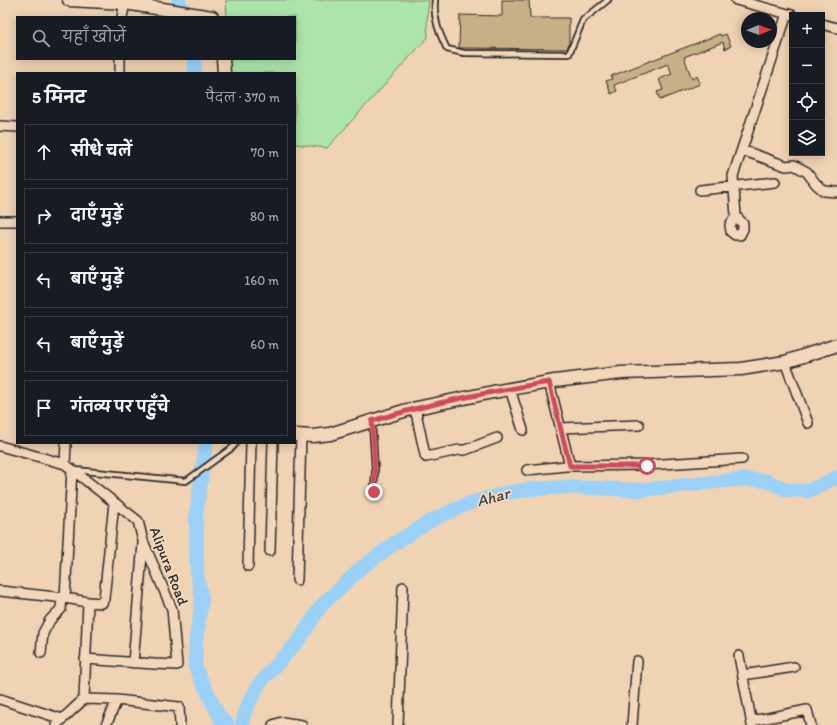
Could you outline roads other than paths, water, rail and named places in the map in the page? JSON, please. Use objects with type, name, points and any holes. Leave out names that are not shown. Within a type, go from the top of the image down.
[{"type":"street","points":[[69,0],[142,3],[207,16]]},
{"type":"street","points":[[736,0],[789,15]]},
{"type":"street","points":[[122,16],[125,3]]},
{"type":"street","points":[[736,216],[733,176],[789,18]]},
{"type":"street","points":[[825,25],[837,28]]},
{"type":"street","points":[[120,60],[120,72]]},
{"type":"street","points":[[223,60],[224,72]]},
{"type":"street","points":[[0,126],[16,127]]},
{"type":"street","points":[[742,150],[786,166],[794,165],[807,172],[816,184],[824,190],[837,192]]},
{"type":"street","points":[[700,190],[775,182]]},
{"type":"street","points":[[0,221],[16,221]]},
{"type":"street","points":[[297,580],[298,435],[313,436],[330,434],[415,408],[549,382],[621,373],[741,369],[785,362],[837,345]]},
{"type":"street","points":[[785,362],[808,423]]},
{"type":"street","points":[[549,382],[570,466]]},
{"type":"street","points":[[510,389],[523,430]]},
{"type":"street","points":[[415,408],[426,457],[465,450],[497,438]]},
{"type":"street","points":[[561,428],[639,425]]},
{"type":"street","points":[[41,653],[44,632],[50,620],[61,609],[64,598],[68,467],[66,444]]},
{"type":"street","points":[[248,566],[251,444]]},
{"type":"street","points":[[270,551],[273,444]]},
{"type":"street","points":[[0,446],[68,467]]},
{"type":"street","points":[[527,470],[570,466],[647,466],[742,459]]},
{"type":"street","name":"Alipura Road","points":[[68,467],[138,521],[143,541],[172,610],[177,665],[133,663]]},
{"type":"street","points":[[0,591],[102,603],[104,599],[114,503]]},
{"type":"street","points":[[85,659],[133,663],[143,541]]},
{"type":"street","points":[[398,725],[403,587]]},
{"type":"street","points":[[84,699],[88,602]]},
{"type":"street","points":[[739,656],[752,723],[807,710],[811,725]]},
{"type":"street","points":[[632,725],[637,661]]},
{"type":"street","points":[[743,675],[794,667]]},
{"type":"street","points":[[0,699],[59,722],[84,699],[117,700],[179,706],[180,725]]},
{"type":"street","points":[[106,725],[117,700]]},
{"type":"street","points":[[273,725],[282,722],[302,725]]},
{"type":"lane","points":[[436,0],[434,10],[436,25],[447,49],[464,53],[569,54],[583,20],[608,0]]},
{"type":"lane","points":[[372,421],[375,470],[374,492]]},
{"type":"lane","points":[[68,467],[186,481],[235,444]]},
{"type":"waterway","points":[[179,0],[183,16]]},
{"type":"waterway","points":[[194,60],[195,72]]},
{"type":"waterway","points":[[206,444],[196,516],[197,575],[202,599],[196,639],[195,667],[220,718],[228,725]]},
{"type":"waterway","name":"Ahar","points":[[242,725],[245,711],[259,684],[300,639],[321,606],[361,568],[395,543],[432,520],[467,504],[506,493],[532,489],[567,487],[640,490],[745,479],[767,481],[787,490],[809,491],[837,477]]}]
